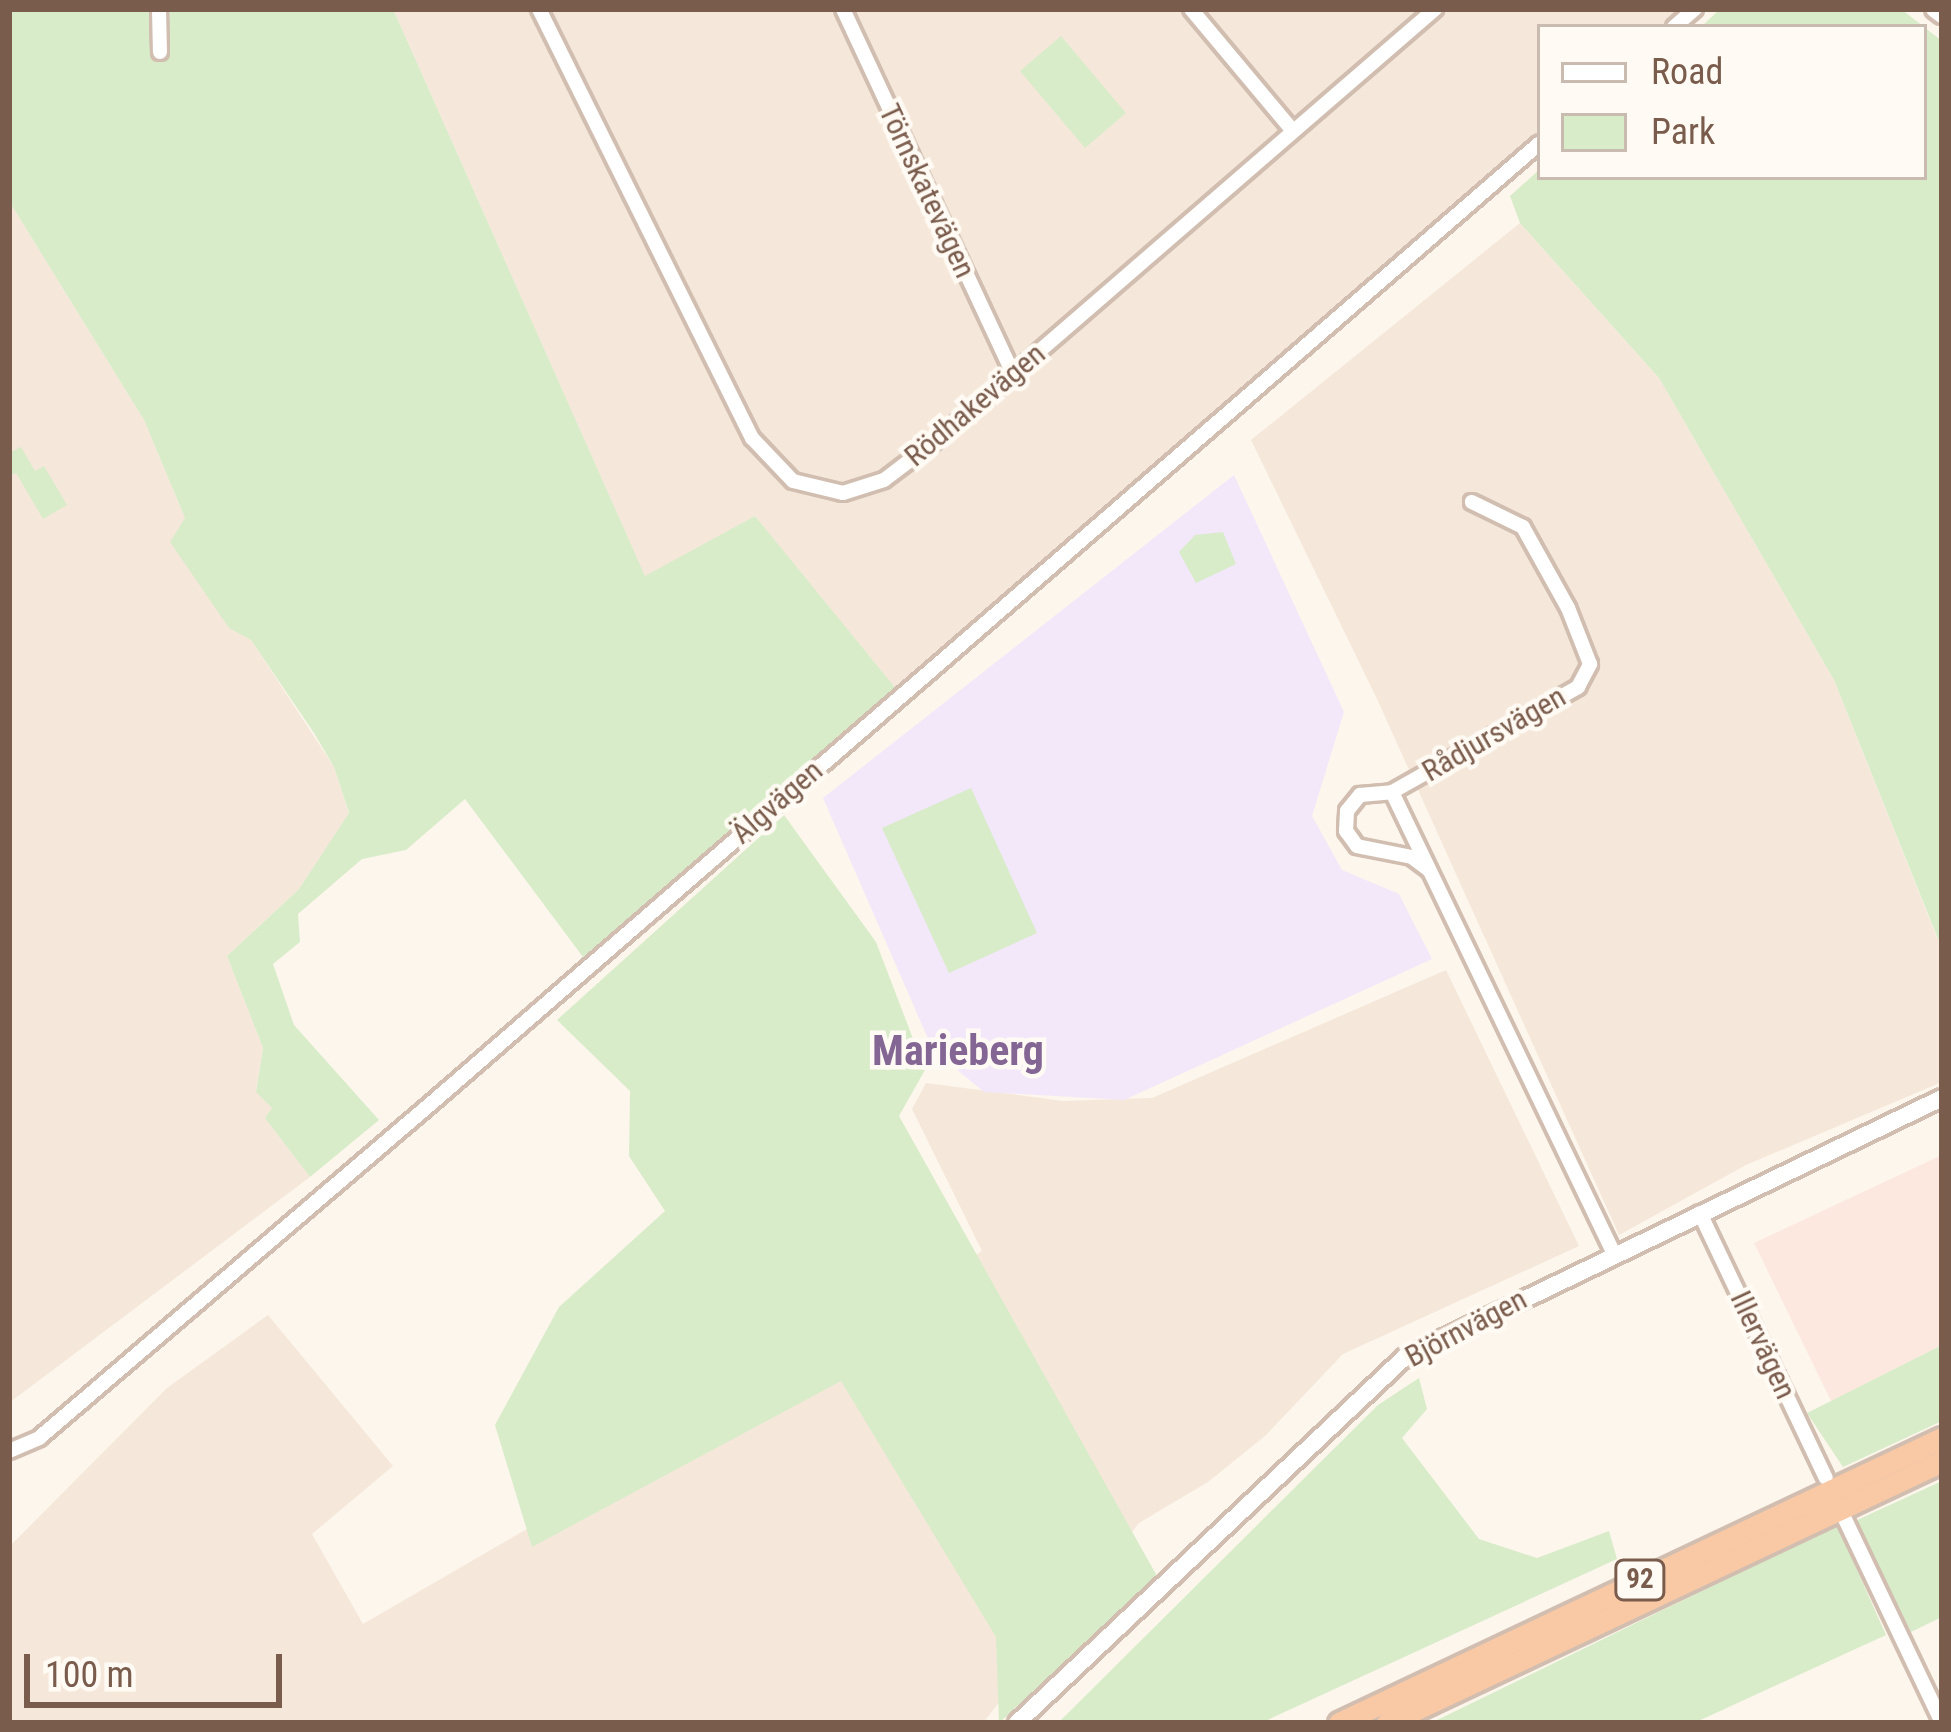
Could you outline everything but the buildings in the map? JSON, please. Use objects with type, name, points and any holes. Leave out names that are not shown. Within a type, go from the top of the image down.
[{"type":"highway","name":"92","points":[[1339,1723],[1942,1438]]},
{"type":"highway","name":"92","points":[[1387,1723],[1942,1462]]},
{"type":"street","points":[[159,9],[160,52]]},
{"type":"street","name":"Rödhakevägen","points":[[539,9],[752,438],[793,481],[843,493],[884,480],[1435,9]]},
{"type":"street","name":"Törnskatevägen","points":[[843,9],[1013,373]]},
{"type":"street","points":[[1191,9],[1293,131]]},
{"type":"street","points":[[1934,9],[1942,15]]},
{"type":"street","name":"Älgvägen","points":[[9,1451],[39,1438],[428,1107],[1537,146]]},
{"type":"street","name":"Rådjursvägen","points":[[1429,870],[1412,857],[1370,852],[1346,831],[1347,811],[1360,795],[1392,791],[1474,749],[1586,678],[1586,645],[1543,556],[1522,527],[1500,511],[1472,502]]},
{"type":"street","name":"Rådjursvägen","points":[[1392,791],[1614,1254]]},
{"type":"street","name":"Björnvägen","points":[[1017,1723],[1405,1357],[1942,1099]]},
{"type":"street","name":"Illervägen","points":[[1700,1213],[1826,1478]]},
{"type":"street","points":[[1844,1515],[1942,1723]]},
{"type":"shaded area","points":[[393,9],[1695,9],[1678,24],[1537,24],[1537,146],[901,696],[755,516],[645,577]]},
{"type":"shaded area","points":[[9,201],[144,420],[185,518],[251,640],[334,767],[349,814],[299,889],[227,956],[263,1048],[256,1091],[272,1108],[266,1119],[310,1177],[9,1403]]},
{"type":"shaded area","points":[[1520,223],[1659,378],[1834,680],[1937,938],[1942,937],[1942,1082],[1746,1165],[1619,1235],[1377,699],[1251,440]]},
{"type":"shaded area","points":[[1234,475],[1344,712],[1312,816],[1342,870],[1399,894],[1432,959],[1124,1100],[984,1092],[933,1050],[823,798]]},
{"type":"shaded area","points":[[1446,970],[1579,1246],[1343,1354],[1265,1436],[1208,1482],[1139,1523],[983,1723],[9,1723],[9,1547],[167,1388],[268,1315],[393,1466],[312,1534],[363,1624],[789,1377],[982,1251],[912,1109],[926,1083],[1063,1101],[1152,1098]]},
{"type":"shaded area","points":[[1942,1155],[1942,1345],[1831,1401],[1754,1243]]},
{"type":"green space","points":[[9,9],[393,9],[645,576],[755,516],[897,690],[765,811],[738,825],[583,957],[465,799],[406,850],[362,859],[298,914],[300,942],[273,964],[294,1025],[379,1120],[310,1177],[265,1118],[272,1108],[256,1092],[263,1048],[227,956],[299,889],[349,813],[334,767],[314,733],[251,640],[229,628],[170,542],[185,518],[144,420],[9,201]]},
{"type":"green space","points":[[1720,9],[1901,9],[1920,24],[1704,24]]},
{"type":"green space","points":[[1927,29],[1942,41],[1942,937],[1938,939],[1834,680],[1659,378],[1520,223],[1510,196],[1537,172],[1537,180],[1927,180]]},
{"type":"green space","points":[[1061,36],[1126,113],[1085,148],[1020,71]]},
{"type":"green space","points":[[21,447],[35,471],[44,466],[67,505],[43,519],[16,473],[9,476],[9,453]]},
{"type":"green space","points":[[1223,532],[1236,564],[1196,583],[1179,552],[1195,535]]},
{"type":"green space","points":[[971,788],[1037,933],[949,973],[882,828]]},
{"type":"green space","points":[[784,815],[876,942],[925,1070],[899,1116],[1157,1576],[999,1723],[996,1637],[841,1381],[532,1547],[495,1425],[559,1307],[665,1211],[629,1156],[630,1091],[557,1020]]},
{"type":"green space","points":[[1942,1345],[1942,1421],[1843,1467],[1807,1413]]},
{"type":"green space","points":[[1419,1378],[1427,1409],[1402,1438],[1479,1539],[1537,1558],[1609,1531],[1617,1559],[1261,1723],[1058,1723],[1378,1405]]},
{"type":"green space","points":[[1942,1481],[1942,1617],[1911,1632],[1855,1521]]},
{"type":"green space","points":[[1837,1525],[1886,1635],[1694,1723],[1431,1723]]},
{"type":"district","name":"Marieberg","points":[[958,1051]]}]
